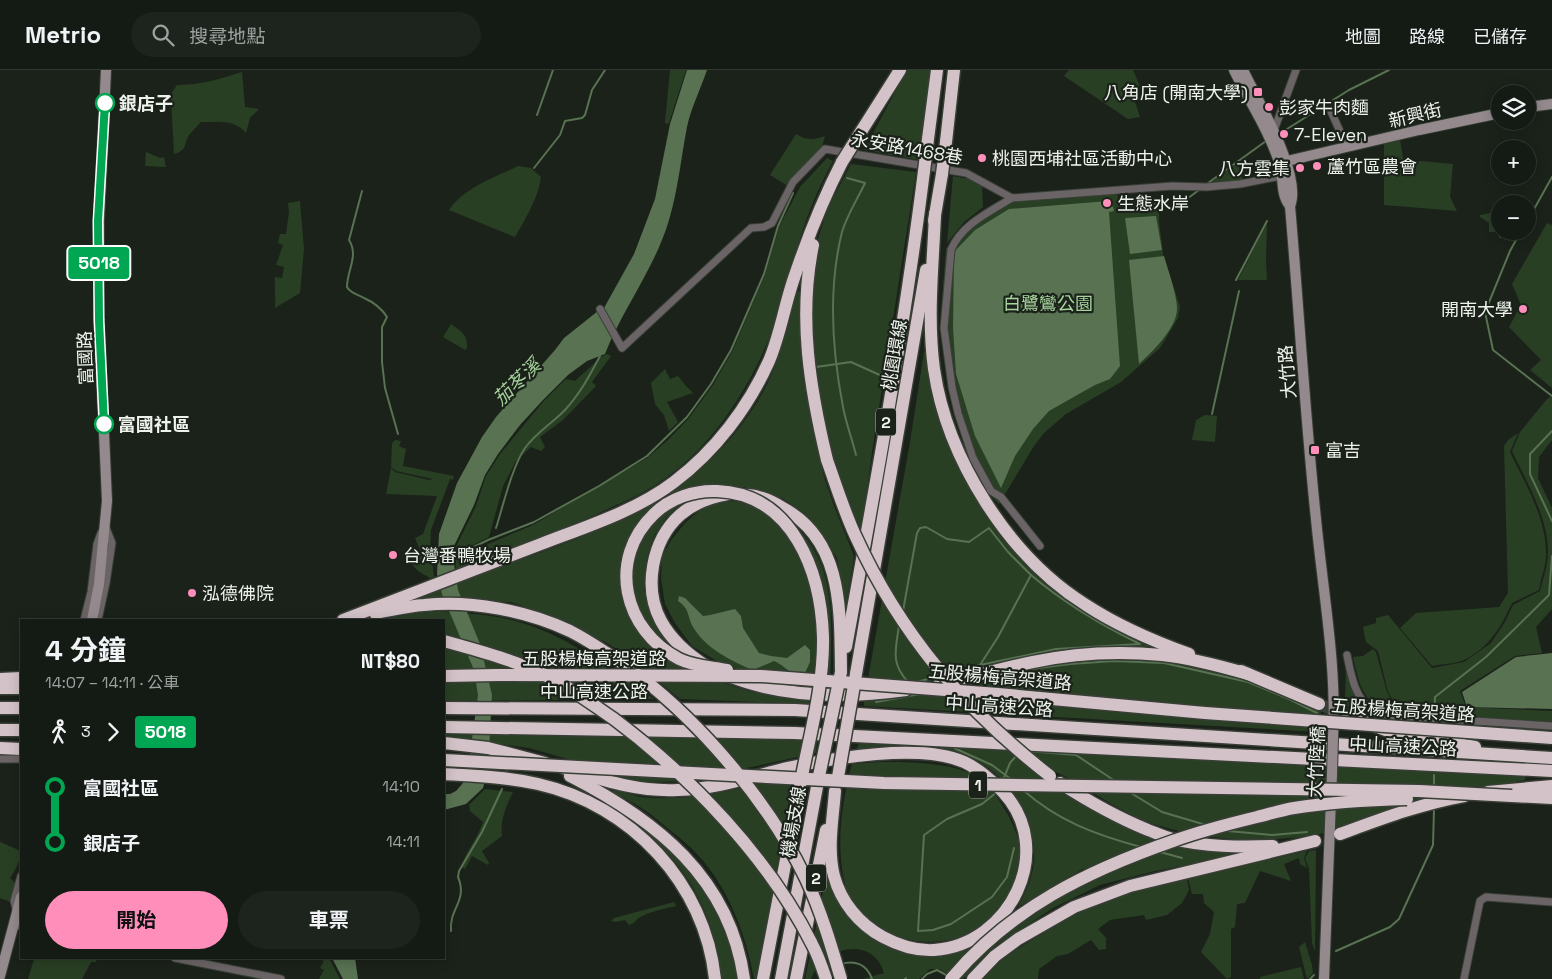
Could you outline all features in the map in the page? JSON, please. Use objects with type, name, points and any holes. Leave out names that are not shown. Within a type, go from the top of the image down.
[{"type":"highway","points":[[346,619],[414,591],[605,520],[673,483],[715,446],[738,415],[769,361],[782,324],[793,282],[828,188],[842,162],[900,70]]},
{"type":"highway","name":"桃園環線","points":[[841,672],[898,355],[937,70]]},
{"type":"highway","name":"桃園環線","points":[[856,674],[942,174],[954,70]]},
{"type":"highway","points":[[820,211],[806,290],[806,327],[812,392],[827,460],[840,500],[872,571],[916,643],[940,674],[1014,748],[1081,797],[1123,820],[1172,839],[1240,847],[1300,845]]},
{"type":"highway","points":[[935,214],[931,332],[934,369],[939,392],[960,455],[979,491],[1000,522],[1031,560],[1085,605],[1150,640],[1248,674],[1319,704]]},
{"type":"highway","points":[[761,676],[681,660],[652,639],[639,624],[632,611],[628,596],[626,569],[635,541],[655,513],[685,495],[710,491],[730,492],[744,495],[772,511],[793,533],[804,551],[819,600],[823,637],[820,677],[763,979]]},
{"type":"highway","points":[[841,672],[838,592],[826,554],[806,524],[791,512],[769,500],[752,495],[730,493],[713,497],[697,504],[680,515],[661,541],[655,560],[652,579],[654,601],[660,620],[672,638],[688,654],[703,664],[711,669],[761,687],[849,696],[880,694],[929,686],[1035,662],[1083,655],[1125,653],[1163,655],[1202,662],[1248,674]]},
{"type":"highway","points":[[349,619],[424,605],[448,604],[509,610],[540,618],[571,632],[628,667],[670,702],[712,745],[761,805],[783,836],[806,879],[821,916],[841,979]]},
{"type":"highway","points":[[445,641],[498,655],[547,676],[578,693],[637,737],[718,813],[748,848],[792,910],[812,944],[826,979]]},
{"type":"highway","name":"機場支線","points":[[781,979],[819,776],[841,672]]},
{"type":"highway","name":"五股楊梅高架道路","points":[[445,676],[497,674],[761,676],[998,694],[1205,713],[1552,738]]},
{"type":"highway","name":"機場支線","points":[[796,979],[838,777],[856,674]]},
{"type":"highway","points":[[0,679],[20,678]]},
{"type":"highway","points":[[0,688],[20,688]]},
{"type":"highway","points":[[0,708],[20,708]]},
{"type":"highway","name":"中山高速公路","points":[[445,708],[795,710],[1552,758]]},
{"type":"highway","points":[[1348,716],[1394,733],[1537,758]]},
{"type":"highway","name":"中山高速公路","points":[[445,727],[852,736],[1552,771]]},
{"type":"highway","points":[[0,730],[20,730]]},
{"type":"highway","points":[[445,743],[488,748],[527,757],[624,786],[650,790],[710,787],[788,768],[856,756],[923,754],[951,758],[964,762],[1002,790],[1019,815],[1025,834],[1026,856],[1024,873],[1018,892],[994,924],[977,937],[962,945],[933,950],[920,949],[893,942],[859,920],[848,906],[834,877],[831,854],[835,791]]},
{"type":"highway","points":[[0,748],[20,749]]},
{"type":"highway","points":[[527,757],[560,771],[614,800],[663,835],[680,851],[706,881],[727,918],[736,942],[744,979]]},
{"type":"highway","name":"1","points":[[445,760],[884,783],[1419,791],[1552,798]]},
{"type":"highway","points":[[445,774],[485,776],[539,784],[568,793],[598,806],[629,826],[654,848],[676,876],[692,903],[709,946],[714,979]]},
{"type":"highway","points":[[1340,834],[1404,810],[1436,801],[1518,788],[1552,786]]},
{"type":"highway","points":[[950,979],[981,946],[1020,914],[1065,886],[1133,855],[1207,829],[1292,808],[1354,800],[1512,796]]},
{"type":"highway","points":[[973,979],[995,956],[1018,939],[1074,907],[1130,886],[1315,841]]},
{"type":"main road","name":"富國路","points":[[92,619],[107,501],[99,320],[98,221],[106,70]]},
{"type":"main road","points":[[1234,70],[1272,136]]},
{"type":"main road","points":[[1243,70],[1272,136],[1283,168],[1287,203]]},
{"type":"main road","points":[[1536,106],[1552,104]]},
{"type":"main road","name":"新興街","points":[[1283,168],[1347,147],[1491,115]]},
{"type":"main road","name":"大竹路","points":[[1283,168],[1294,198],[1287,203],[1318,535]]},
{"type":"main road","name":"大竹陸橋","points":[[1318,535],[1334,672],[1335,705],[1324,979]]},
{"type":"main road","points":[[0,976],[20,922]]},
{"type":"main road","points":[[6,979],[20,922]]},
{"type":"street","points":[[1272,136],[1296,70]]},
{"type":"street","points":[[1329,107],[1347,147]]},
{"type":"street","name":"永安路1468巷","points":[[600,309],[622,348],[751,228],[764,227],[772,223],[793,182],[826,149],[966,172],[1012,198]]},
{"type":"street","points":[[1040,546],[1001,497],[991,491],[973,458],[958,413],[944,328],[951,250],[954,242],[965,228],[1012,198],[1114,193],[1172,186],[1206,187],[1240,184],[1283,168]]},
{"type":"street","name":"富國路","points":[[84,619],[90,592],[96,544],[105,526]]},
{"type":"street","name":"富國路","points":[[98,619],[112,543],[105,526]]},
{"type":"street","points":[[1347,655],[1351,676],[1361,699],[1374,711],[1393,716],[1552,726]]},
{"type":"street","points":[[0,673],[20,672]]},
{"type":"street","points":[[0,759],[20,759]]},
{"type":"street","points":[[20,880],[14,901],[20,922]]},
{"type":"street","points":[[1464,979],[1480,902],[1486,897],[1552,902]]},
{"type":"street","points":[[180,959],[281,979]]},
{"type":"green space","points":[[670,70],[686,70],[669,123],[666,124],[665,122]]},
{"type":"green space","points":[[907,70],[932,70],[919,160],[864,150]]},
{"type":"green space","points":[[1069,70],[1133,70],[1140,86],[1131,90],[1140,117],[1128,119],[1064,76]]},
{"type":"green space","points":[[242,72],[245,107],[259,109],[250,118],[246,133],[237,125],[231,123],[201,122],[189,135],[183,149],[174,154],[171,98],[172,92],[177,85],[202,83]]},
{"type":"green space","points":[[796,134],[810,139],[825,136],[821,150],[788,186],[770,175]]},
{"type":"green space","points":[[1400,139],[1404,163],[1420,161],[1453,164],[1450,197],[1457,211],[1384,205],[1384,142]]},
{"type":"green space","points":[[146,152],[160,158],[164,157],[166,167],[145,166]]},
{"type":"green space","points":[[827,158],[833,161],[807,217],[780,310],[771,334],[761,357],[736,402],[705,443],[667,477],[635,496],[556,532],[456,569],[455,558],[533,525],[647,458],[689,418],[713,385],[733,350],[765,275],[779,227],[800,187]]},
{"type":"green space","points":[[1238,163],[1243,181],[1209,184]]},
{"type":"green space","points":[[851,164],[916,172],[872,452],[861,537],[839,481],[822,420],[811,349],[809,300],[816,245],[828,208]]},
{"type":"green space","points":[[518,166],[531,168],[541,177],[535,200],[515,237],[449,210],[463,195],[472,189]]},
{"type":"green space","points":[[953,176],[969,179],[982,186],[983,207],[964,222],[947,243]]},
{"type":"green space","name":"白鷺鸞公園","points":[[1111,193],[1117,195],[1120,202],[1159,199],[1159,221],[1163,254],[1180,307],[1178,318],[1160,348],[1121,382],[1066,414],[1044,433],[999,504],[987,492],[970,460],[950,398],[940,331],[946,248],[967,230],[1012,201]]},
{"type":"green space","points":[[300,201],[304,249],[300,293],[275,308],[275,277],[282,278],[284,267],[276,265],[283,245],[278,243],[280,234],[286,234],[289,212],[288,203]]},
{"type":"green space","points":[[1491,213],[1491,232],[1489,232],[1489,223],[1480,215]]},
{"type":"green space","points":[[1267,223],[1267,280],[1238,280]]},
{"type":"green space","points":[[1547,223],[1552,225],[1552,388],[1530,370],[1541,360],[1509,327],[1521,305],[1512,284]]},
{"type":"green space","points":[[801,291],[805,381],[810,413],[824,477],[854,556],[846,608],[837,558],[823,535],[803,512],[782,498],[748,488],[724,485],[688,499],[666,518],[654,536],[647,557],[644,590],[653,617],[700,670],[721,682],[748,691],[809,699],[809,704],[680,699],[639,665],[609,644],[553,617],[511,602],[414,599],[598,530],[660,498],[688,479],[714,456],[738,430],[759,399],[777,360],[796,292]]},
{"type":"green space","points":[[451,324],[461,331],[465,337],[467,348],[465,350],[443,337]]},
{"type":"green space","points":[[924,352],[928,352],[959,463],[989,520],[1036,570],[1149,642],[1148,650],[1021,659],[916,685],[866,690]]},
{"type":"green space","points":[[607,354],[611,356],[592,382],[596,386],[563,420],[540,437],[545,447],[541,451],[531,447],[516,461],[503,486],[489,537],[455,554],[454,551],[476,506],[486,476],[500,454],[543,402],[566,379],[575,381],[601,357]]},
{"type":"green space","points":[[665,369],[670,379],[678,376],[693,393],[667,402],[678,422],[669,431],[664,415],[655,404],[651,383]]},
{"type":"green space","points":[[1552,396],[1552,440],[1539,457],[1538,478],[1552,508],[1552,609],[1536,627],[1542,653],[1515,656],[1460,691],[1466,707],[1552,711],[1552,730],[1441,723],[1439,716],[1427,716],[1398,709],[1388,692],[1378,651],[1366,642],[1363,627],[1376,623],[1376,618],[1388,615],[1432,668],[1464,662],[1491,643],[1505,622],[1513,605],[1540,591],[1548,558],[1545,527],[1536,501],[1512,451],[1520,432],[1547,399]]},
{"type":"green space","points":[[1205,415],[1217,416],[1215,442],[1192,440],[1196,420]]},
{"type":"green space","points":[[1518,433],[1510,452],[1538,512],[1545,538],[1546,560],[1539,590],[1512,603],[1493,636],[1473,655],[1453,663],[1432,666],[1400,628],[1416,613],[1499,607],[1508,593],[1504,446],[1508,440]]},
{"type":"green space","points":[[395,440],[401,441],[399,446],[406,449],[403,466],[454,476],[453,480],[450,479],[431,530],[430,547],[434,577],[430,578],[418,571],[409,561],[422,555],[415,538],[423,534],[437,496],[386,494],[391,468],[395,472],[429,480],[433,479],[396,471],[391,467],[392,443]]},
{"type":"green space","points":[[735,501],[783,514],[809,541],[819,560],[830,600],[830,687],[766,681],[717,661],[692,646],[675,623],[665,604],[661,579],[662,556],[672,539],[685,523],[699,511],[717,502]]},
{"type":"green space","points":[[439,611],[473,614],[499,617],[527,624],[566,641],[654,699],[445,701],[445,619],[383,619]]},
{"type":"green space","points":[[1373,649],[1376,652],[1387,692],[1396,709],[1381,707],[1373,703],[1361,685],[1353,657],[1363,656]]},
{"type":"green space","points":[[1131,658],[1157,660],[1205,669],[1229,675],[1274,691],[1321,712],[1320,732],[864,706],[864,699],[1060,661]]},
{"type":"green space","points":[[1346,658],[1350,658],[1360,692],[1365,699],[1380,709],[1427,719],[1425,731],[1394,725],[1345,705]]},
{"type":"green space","points":[[445,734],[817,740],[816,753],[747,768],[703,781],[645,782],[623,779],[568,759],[529,748],[445,736]]},
{"type":"green space","points":[[859,743],[1526,774],[1525,780],[1491,787],[1334,831],[1295,838],[1255,840],[1195,834],[1157,825],[1118,808],[1056,772],[1047,780],[1075,800],[1118,823],[1152,837],[1196,850],[1243,854],[1155,871],[1100,885],[1053,908],[997,945],[963,979],[958,979],[978,957],[1010,930],[1092,880],[1083,869],[1018,907],[1032,873],[1034,845],[1024,812],[1004,782],[992,770],[962,755],[923,750],[856,751]]},
{"type":"green space","points":[[881,762],[930,764],[967,772],[977,777],[991,789],[1008,815],[1020,846],[1018,871],[1000,907],[987,922],[976,930],[950,940],[909,940],[896,936],[872,923],[855,907],[847,895],[840,851],[840,836],[845,793],[852,764]]},
{"type":"green space","points":[[795,773],[756,979],[754,979],[737,918],[723,889],[705,863],[687,844],[653,816],[633,803],[611,793],[614,789],[640,797],[679,798],[699,796]]},
{"type":"green space","points":[[485,789],[513,792],[504,813],[502,836],[482,851],[489,863],[488,865],[472,856],[465,869],[461,867],[463,861],[483,822],[470,811],[469,805]]},
{"type":"green space","points":[[630,819],[672,852],[702,887],[714,907],[723,928],[738,979],[722,979],[717,948],[707,917],[701,902],[685,875],[665,850]]},
{"type":"green space","points":[[0,842],[20,851],[20,858],[10,878],[15,883],[11,902],[0,898]]},
{"type":"green space","points":[[1316,850],[1315,952],[1312,943],[1309,869],[1305,858],[1309,851]]},
{"type":"green space","points":[[1307,851],[1304,858],[1307,868],[1300,864],[1299,858],[1284,864],[1291,881],[1260,871],[1245,903],[1237,904],[1235,927],[1231,929],[1231,977],[1227,979],[1201,952],[1210,934],[1214,912],[1204,903],[1203,894],[1192,894],[1188,878]]},
{"type":"green space","points":[[828,869],[870,935],[895,950],[921,955],[943,955],[989,934],[948,974],[939,969],[930,969],[919,979],[863,979],[884,973],[878,961],[870,953],[859,949],[848,949],[826,959],[817,968],[811,979],[805,979]]},
{"type":"green space","points":[[1187,879],[1189,890],[1182,903],[1167,915],[1146,920],[1144,915],[1110,920],[1098,929],[1106,938],[1106,949],[1099,950],[1091,940],[1068,954],[1057,956],[1039,969],[1038,979],[983,979],[1006,956],[1066,919],[1101,903],[1141,889]]},
{"type":"green space","points":[[674,902],[676,906],[647,914],[629,925],[625,920],[611,921],[614,918]]},
{"type":"green space","points":[[1305,942],[1313,973],[1307,979],[1299,947]]},
{"type":"green space","points":[[34,959],[97,959],[96,962],[91,962],[82,979],[28,979]]},
{"type":"green space","points":[[320,959],[330,959],[340,979],[319,979],[324,970],[320,968],[324,961]]},
{"type":"green space","points":[[1301,967],[1304,979],[1260,979],[1260,977]]},
{"type":"shaded area","points":[[687,70],[707,70],[689,120],[672,209],[663,238],[605,354],[587,361],[568,375],[520,425],[485,475],[474,505],[452,550],[458,590],[480,644],[492,695],[488,770],[483,788],[466,804],[445,810],[445,794],[456,791],[463,783],[468,768],[478,695],[474,670],[442,594],[437,574],[439,534],[457,483],[482,437],[496,417],[564,338],[604,308],[634,254],[655,199],[670,124]]},
{"type":"shaded area","name":"白鷺鸞公園","points":[[1108,201],[1114,211],[1109,212],[1120,366],[1110,379],[1095,385],[1049,411],[1033,429],[1015,456],[1001,488],[975,436],[956,374],[953,328],[954,252],[975,230],[1009,209]]},
{"type":"shaded area","points":[[1158,202],[1169,204],[1169,209],[1158,207],[1119,212],[1118,206]]},
{"type":"shaded area","points":[[1156,216],[1162,250],[1130,254],[1125,218]]},
{"type":"shaded area","points":[[1164,256],[1176,298],[1176,317],[1162,340],[1139,364],[1129,260]]},
{"type":"shaded area","points":[[679,596],[685,598],[703,616],[735,609],[741,616],[743,628],[759,653],[787,658],[805,645],[810,650],[810,662],[805,673],[795,675],[774,661],[753,670],[719,653],[698,635],[686,610],[678,601]]},
{"type":"shaded area","points":[[1552,653],[1552,709],[1467,707],[1462,692],[1516,657]]},
{"type":"shaded area","points":[[333,959],[355,959],[358,979],[343,979]]},
{"type":"waterway","points":[[537,115],[553,70]]},
{"type":"waterway","points":[[534,168],[560,135],[565,121],[582,118],[585,115],[592,90],[605,70]]},
{"type":"waterway","points":[[1279,134],[1349,90],[1389,70]]},
{"type":"waterway","points":[[1208,183],[1266,141]]},
{"type":"waterway","points":[[1536,206],[1552,177]]},
{"type":"waterway","points":[[847,178],[865,183],[842,232],[835,275],[833,319],[839,385],[844,413],[856,455]]},
{"type":"waterway","points":[[1169,207],[1176,207],[1199,190]]},
{"type":"waterway","points":[[362,191],[349,240],[352,246],[353,257],[347,287],[353,293],[374,304],[387,317],[382,327],[382,362],[385,388],[398,434]]},
{"type":"waterway","points":[[453,557],[488,540],[534,522],[599,486],[647,456],[687,417],[711,384],[731,350],[764,274],[778,226],[793,193]]},
{"type":"waterway","points":[[1236,280],[1267,221]]},
{"type":"waterway","points":[[1516,240],[1485,312],[1493,350],[1552,396]]},
{"type":"waterway","points":[[1212,414],[1239,291]]},
{"type":"waterway","points":[[496,528],[520,456],[534,438],[570,405],[600,356]]},
{"type":"waterway","points":[[816,367],[851,362],[882,376]]},
{"type":"waterway","points":[[1552,431],[1530,454],[1530,474],[1552,521]]},
{"type":"waterway","points":[[903,611],[917,533],[920,528],[926,527],[947,539],[969,542],[989,528],[1008,552],[1031,575],[998,637],[980,665],[1056,649],[1140,644]]},
{"type":"waterway","points":[[1434,717],[1435,697],[1486,657],[1549,595],[1552,556]]},
{"type":"waterway","points":[[1031,575],[1056,595],[1082,612],[1138,643]]},
{"type":"waterway","points":[[899,625],[896,662],[902,675],[908,682]]},
{"type":"waterway","points":[[961,685],[1015,675],[1031,669],[1070,664],[1114,661],[1164,663],[1248,682],[1317,713]]},
{"type":"waterway","points":[[948,673],[980,665]]},
{"type":"waterway","points":[[917,682],[939,676]]},
{"type":"waterway","points":[[876,702],[920,694]]},
{"type":"waterway","points":[[954,748],[992,765],[1012,780]]},
{"type":"waterway","points":[[1028,751],[1076,755],[1115,781]]},
{"type":"waterway","points":[[1003,780],[1010,763],[1016,756]]},
{"type":"waterway","points":[[1434,775],[1434,787]]},
{"type":"waterway","points":[[451,931],[451,923],[461,892],[458,877],[459,871],[482,832],[502,789]]},
{"type":"waterway","points":[[1023,790],[1036,801],[1078,826],[1141,847]]},
{"type":"waterway","points":[[997,792],[982,804],[947,819],[924,835],[918,931],[933,930],[951,924],[992,897],[1007,877],[1014,848]]},
{"type":"waterway","points":[[1131,793],[1162,812],[1206,825]]},
{"type":"waterway","points":[[1336,951],[1390,927],[1399,919],[1433,845],[1434,809]]},
{"type":"waterway","points":[[1228,831],[1272,835],[1307,832]]},
{"type":"waterway","points":[[1160,852],[1182,858]]},
{"type":"waterway","points":[[841,964],[860,964],[867,970],[872,979]]},
{"type":"waterway","points":[[922,979],[927,974],[937,970],[948,976]]},
{"type":"waterway","points":[[1310,979],[1314,975]]},
{"type":"tunnel","points":[[1319,704],[1348,716]]},
{"type":"bus line","name":"5018","points":[[104,424],[99,320],[98,221],[105,103]]},
{"type":"place","name":"八角店 (開南大學)","points":[[1258,92]]},
{"type":"place","name":"銀店子","points":[[105,103]]},
{"type":"place","name":"彭家牛肉麵","points":[[1269,107]]},
{"type":"place","name":"7-Eleven","points":[[1284,134]]},
{"type":"place","name":"桃園西埔社區活動中心","points":[[982,158]]},
{"type":"place","name":"蘆竹區農會","points":[[1317,166]]},
{"type":"place","name":"八方雲集","points":[[1300,168]]},
{"type":"place","name":"生態水岸","points":[[1107,203]]},
{"type":"place","name":"開南大學","points":[[1523,309]]},
{"type":"place","name":"富國社區","points":[[104,424]]},
{"type":"place","name":"富吉","points":[[1315,450]]},
{"type":"place","name":"台灣番鴨牧場","points":[[393,555]]},
{"type":"place","name":"泓德佛院","points":[[192,593]]},
{"type":"water label","name":"茄苳溪","points":[[517,382]]}]
